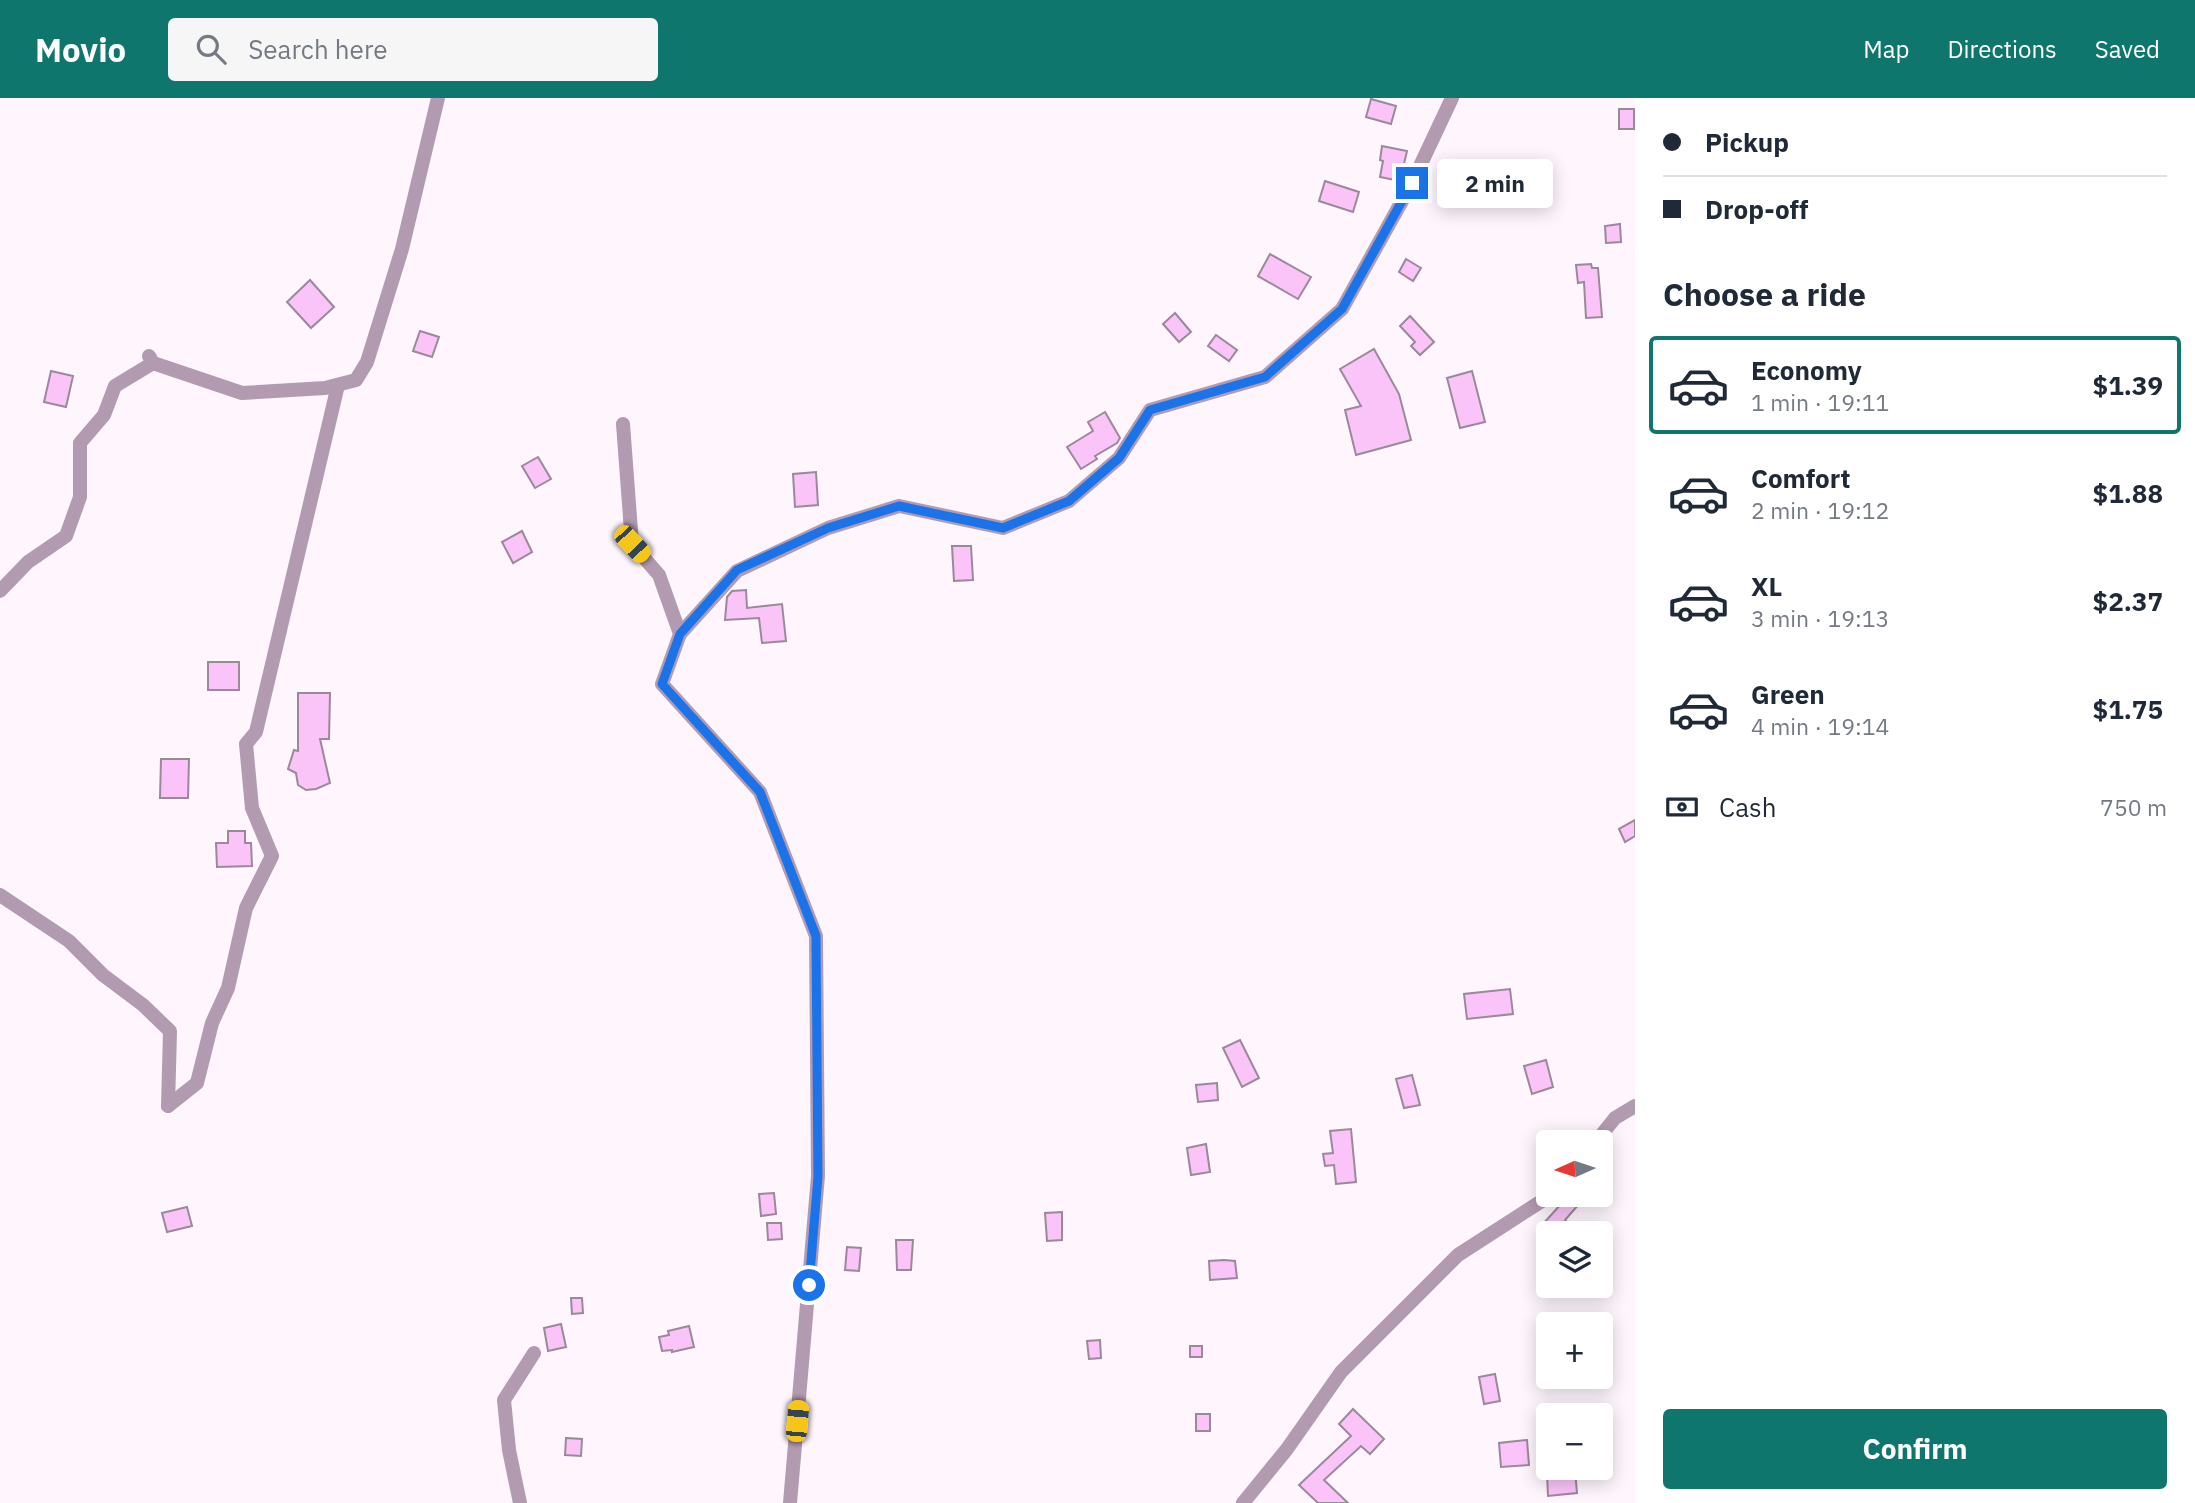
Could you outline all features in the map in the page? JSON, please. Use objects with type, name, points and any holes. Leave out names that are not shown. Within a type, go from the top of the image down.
[{"type":"street","points":[[0,591],[28,562],[66,536],[80,496],[80,443],[104,415],[116,386],[151,360],[242,393],[325,388],[356,380],[367,362],[402,249],[438,98]]},
{"type":"street","points":[[790,1503],[818,1177],[816,936],[760,792],[662,684],[680,634],[737,570],[828,528],[899,506],[1003,528],[1069,501],[1119,458],[1150,410],[1265,377],[1342,309],[1412,183],[1452,98]]},
{"type":"street","points":[[0,895],[69,942],[103,975],[143,1005],[170,1031],[168,1106],[197,1083],[212,1023],[228,988],[246,908],[272,856],[252,808],[246,744],[256,732],[338,385]]},
{"type":"street","points":[[623,424],[632,544],[659,575],[680,634]]},
{"type":"street","points":[[1605,1130],[1615,1118],[1635,1106]]},
{"type":"street","points":[[1243,1503],[1287,1449],[1350,1362],[1458,1255],[1536,1205]]},
{"type":"street","points":[[520,1503],[509,1450],[503,1400],[534,1353]]},
{"type":"building","points":[[1371,99],[1396,106],[1391,124],[1366,117]]},
{"type":"building","points":[[1619,109],[1634,109],[1634,129],[1619,129]]},
{"type":"building","points":[[1382,146],[1407,151],[1400,181],[1380,177]]},
{"type":"building","points":[[1325,181],[1359,192],[1353,212],[1319,201]]},
{"type":"building","points":[[1620,224],[1621,242],[1606,243],[1605,226]]},
{"type":"building","points":[[1270,254],[1311,277],[1298,299],[1258,276]]},
{"type":"building","points":[[1406,259],[1421,268],[1413,281],[1399,272]]},
{"type":"building","points":[[1591,264],[1592,268],[1598,268],[1602,317],[1586,318],[1584,282],[1578,283],[1576,265]]},
{"type":"building","points":[[310,280],[334,307],[311,328],[287,302]]},
{"type":"building","points":[[1175,313],[1191,332],[1179,342],[1163,324]]},
{"type":"building","points":[[1410,316],[1434,342],[1420,355],[1411,346],[1415,342],[1400,326]]},
{"type":"building","points":[[420,331],[439,337],[432,357],[413,351]]},
{"type":"building","points":[[1216,335],[1237,350],[1229,361],[1208,346]]},
{"type":"building","points":[[1374,349],[1399,394],[1411,440],[1356,455],[1345,410],[1361,406],[1340,369]]},
{"type":"building","points":[[51,371],[73,376],[66,407],[44,402]]},
{"type":"building","points":[[1472,371],[1485,422],[1460,428],[1447,378]]},
{"type":"building","points":[[1105,412],[1120,438],[1117,443],[1095,456],[1097,459],[1081,469],[1067,447],[1093,431],[1088,422]]},
{"type":"building","points":[[538,457],[551,479],[535,488],[522,466]]},
{"type":"building","points":[[816,472],[818,505],[795,507],[793,474]]},
{"type":"building","points":[[522,531],[532,552],[513,563],[502,542]]},
{"type":"building","points":[[952,546],[971,546],[973,580],[954,581]]},
{"type":"building","points":[[746,590],[747,608],[782,604],[786,641],[762,643],[759,618],[725,620],[727,597],[732,591]]},
{"type":"building","points":[[208,662],[239,662],[239,690],[208,690]]},
{"type":"building","points":[[298,693],[330,693],[329,739],[320,739],[330,783],[316,789],[306,790],[298,785],[296,773],[288,769],[294,750],[298,751]]},
{"type":"building","points":[[161,759],[189,759],[188,798],[160,798]]},
{"type":"building","points":[[1635,820],[1635,836],[1625,842],[1619,829]]},
{"type":"building","points":[[228,831],[245,831],[245,843],[251,843],[252,866],[217,867],[216,843],[228,843]]},
{"type":"building","points":[[1510,989],[1513,1014],[1467,1019],[1464,994]]},
{"type":"building","points":[[1240,1040],[1259,1078],[1242,1087],[1223,1048]]},
{"type":"building","points":[[1546,1060],[1553,1087],[1532,1094],[1524,1066]]},
{"type":"building","points":[[1412,1075],[1420,1105],[1404,1108],[1396,1079]]},
{"type":"building","points":[[1217,1083],[1218,1100],[1198,1102],[1196,1085]]},
{"type":"building","points":[[1351,1129],[1356,1182],[1336,1184],[1334,1165],[1325,1166],[1323,1154],[1333,1153],[1330,1131]]},
{"type":"building","points":[[1206,1144],[1210,1172],[1191,1175],[1187,1148]]},
{"type":"building","points":[[774,1193],[776,1214],[761,1216],[759,1194]]},
{"type":"building","points":[[187,1207],[192,1226],[167,1232],[162,1213]]},
{"type":"building","points":[[1557,1208],[1576,1208],[1566,1221],[1546,1221]]},
{"type":"building","points":[[1062,1212],[1062,1240],[1047,1241],[1045,1213]]},
{"type":"building","points":[[767,1223],[781,1223],[782,1239],[768,1240]]},
{"type":"building","points":[[896,1240],[913,1240],[911,1270],[897,1270]]},
{"type":"building","points":[[847,1247],[861,1248],[859,1271],[845,1270]]},
{"type":"building","points":[[1209,1261],[1235,1261],[1237,1278],[1210,1280]]},
{"type":"building","points":[[571,1298],[582,1298],[583,1313],[572,1314]]},
{"type":"building","points":[[561,1324],[566,1347],[548,1351],[544,1328]]},
{"type":"building","points":[[689,1326],[694,1347],[672,1352],[662,1351],[659,1337],[669,1335],[668,1331]]},
{"type":"building","points":[[1100,1340],[1101,1358],[1089,1359],[1087,1341]]},
{"type":"building","points":[[1190,1346],[1202,1346],[1202,1357],[1190,1357]]},
{"type":"building","points":[[1495,1374],[1500,1401],[1484,1404],[1479,1377]]},
{"type":"building","points":[[1353,1409],[1384,1439],[1370,1454],[1361,1446],[1324,1480],[1348,1503],[1318,1503],[1299,1485],[1351,1436],[1339,1424]]},
{"type":"building","points":[[1196,1414],[1210,1414],[1210,1431],[1196,1431]]},
{"type":"building","points":[[566,1438],[582,1439],[581,1456],[565,1455]]},
{"type":"building","points":[[1527,1440],[1529,1465],[1501,1467],[1499,1443]]},
{"type":"building","points":[[1547,1480],[1576,1480],[1577,1493],[1548,1496]]},
{"type":"route","points":[[809,1285],[818,1177],[816,936],[760,792],[662,684],[680,634],[737,570],[828,528],[899,506],[1003,528],[1069,501],[1119,458],[1150,410],[1265,377],[1342,309],[1412,183]]}]
